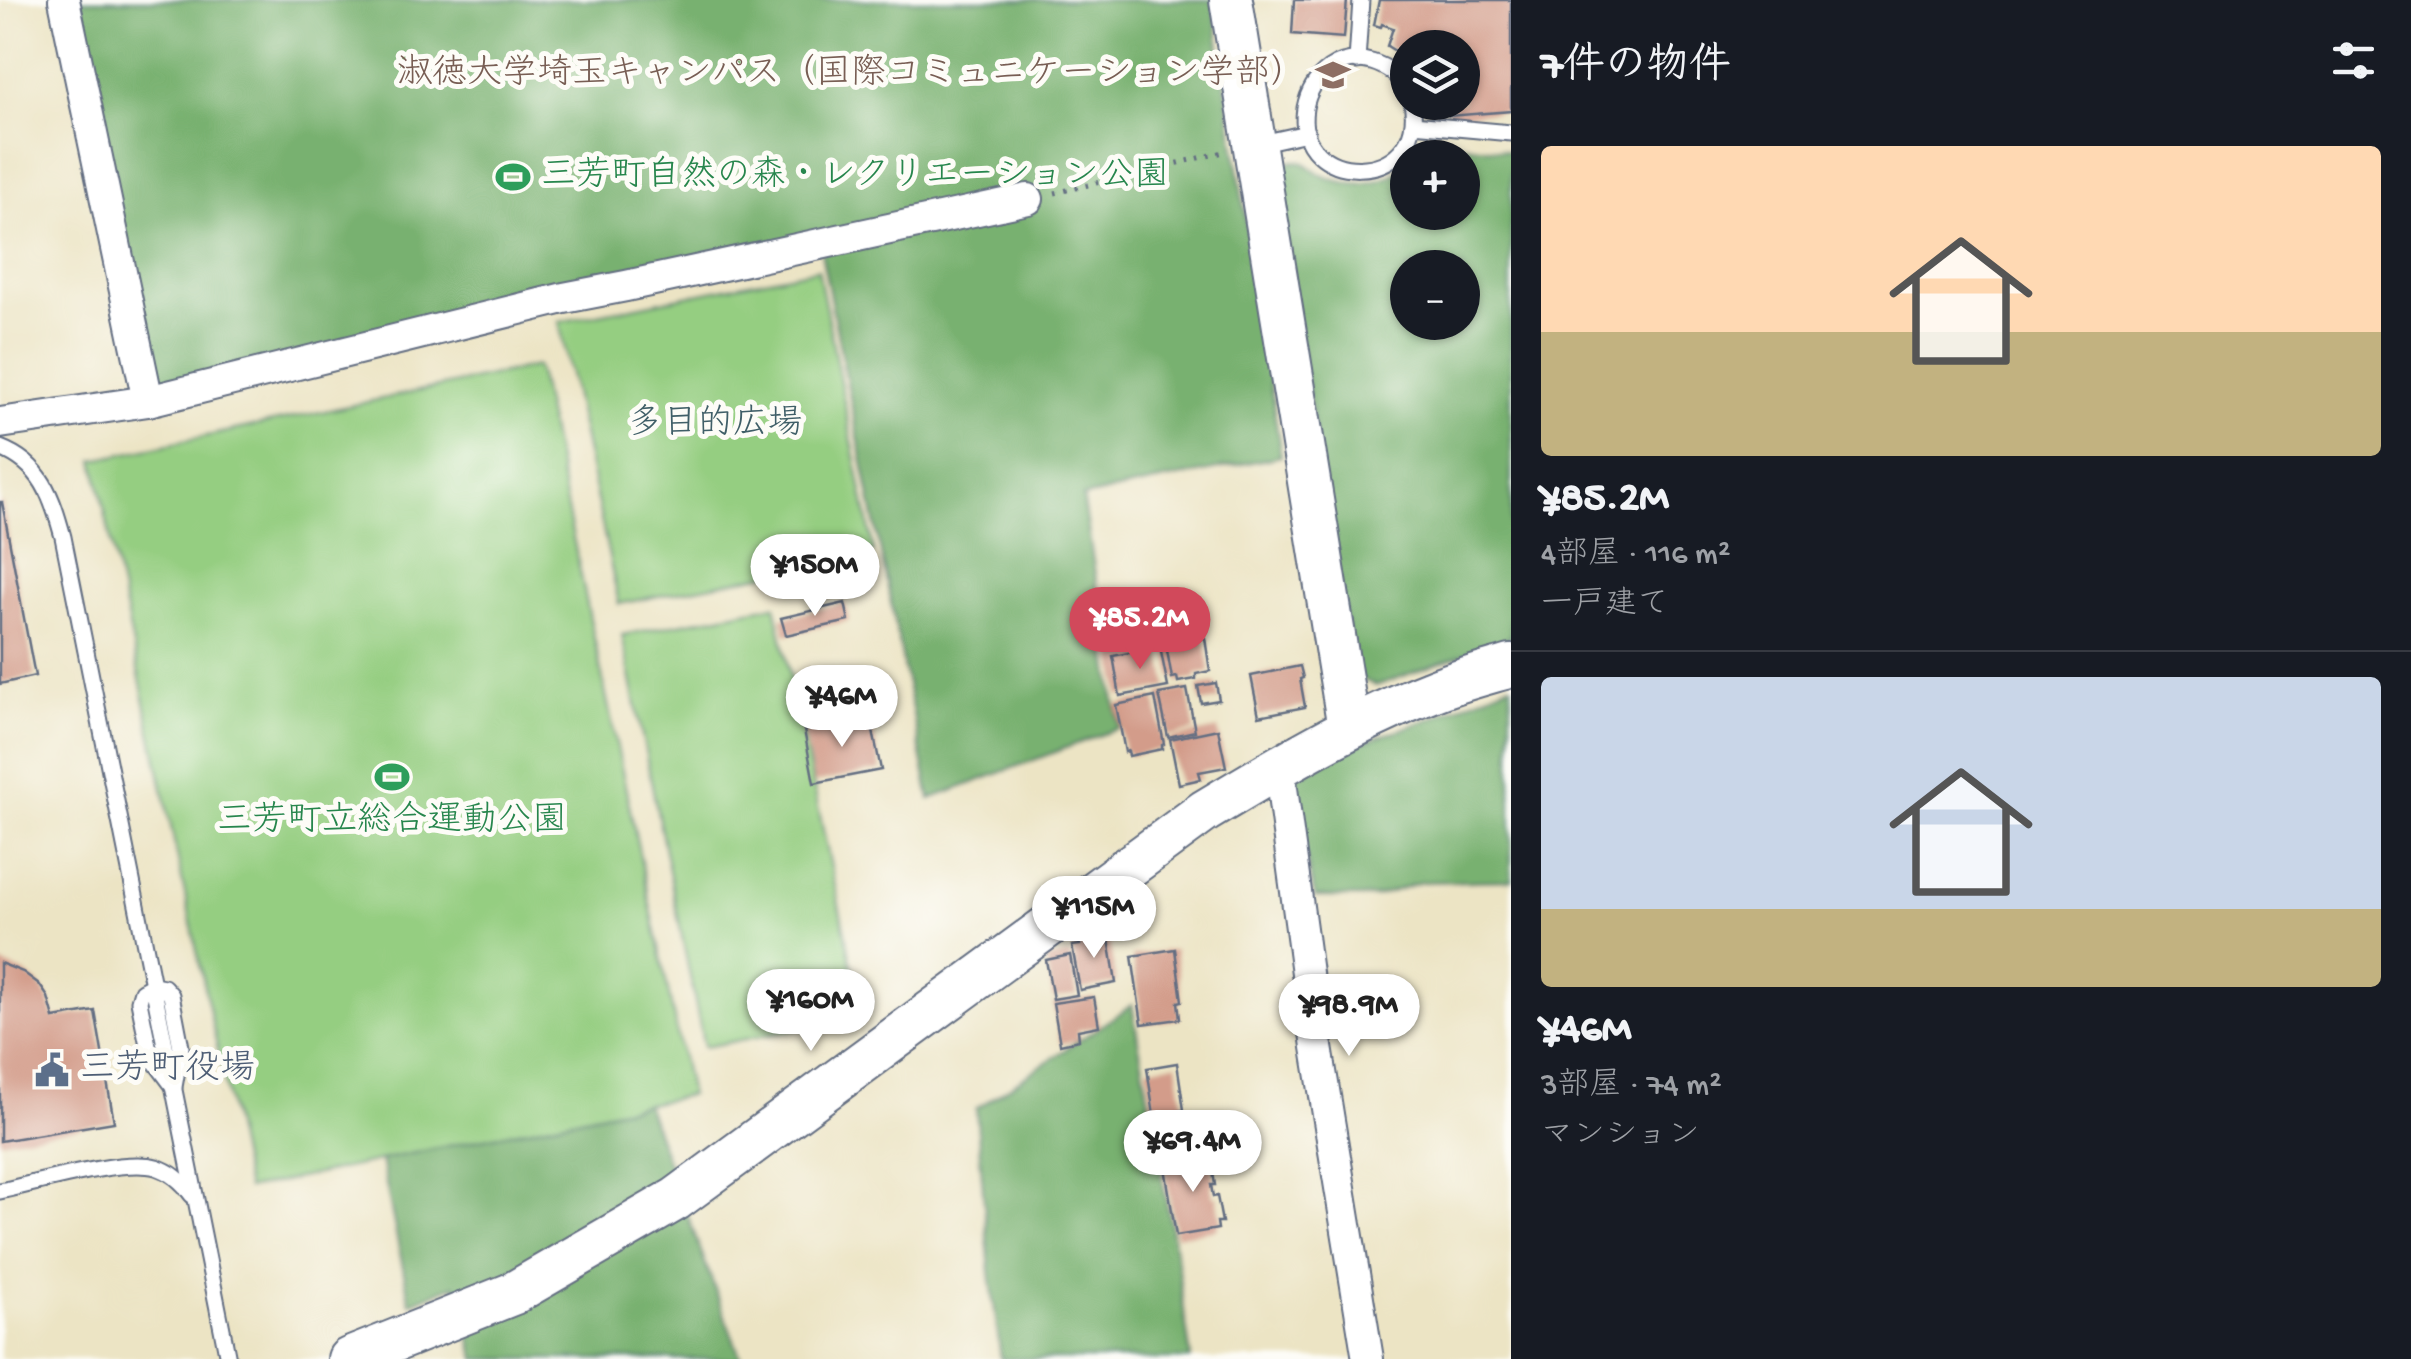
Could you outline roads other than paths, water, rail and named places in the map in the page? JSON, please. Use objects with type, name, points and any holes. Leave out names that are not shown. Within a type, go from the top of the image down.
[{"type":"street","points":[[64,0],[148,402]]},
{"type":"street","points":[[1231,0],[1349,728]]},
{"type":"street","points":[[0,423],[148,402],[564,298],[1028,200]]},
{"type":"street","points":[[349,1359],[512,1294],[676,1199],[1206,811],[1279,766],[1349,728],[1430,692],[1511,666]]},
{"type":"street","points":[[1279,766],[1317,1047],[1368,1359]]},
{"type":"lane","points":[[1357,61],[1362,0]]},
{"type":"lane","points":[[1390,70],[1368,60],[1331,67],[1316,80],[1307,97],[1307,133],[1327,160],[1343,168],[1377,168],[1404,147],[1413,120]]},
{"type":"lane","points":[[1413,124],[1511,133]]},
{"type":"lane","points":[[1254,145],[1307,133]]},
{"type":"lane","points":[[0,448],[16,454],[37,473],[53,500],[63,537],[228,1359]]},
{"type":"lane","points":[[0,1191],[142,1165],[174,1176],[196,1200]]},
{"type":"place","name":"淑徳大学埼玉キャンパス（国際コミュニケーション学部）","points":[[1333,75]]},
{"type":"place","name":"三芳町自然の森・レクリエーション公園","points":[[513,177]]},
{"type":"place","name":"三芳町立総合運動公園","points":[[392,777]]},
{"type":"place","name":"三芳町役場","points":[[52,1070]]},
{"type":"park label","name":"多目的広場","points":[[715,425]]}]
